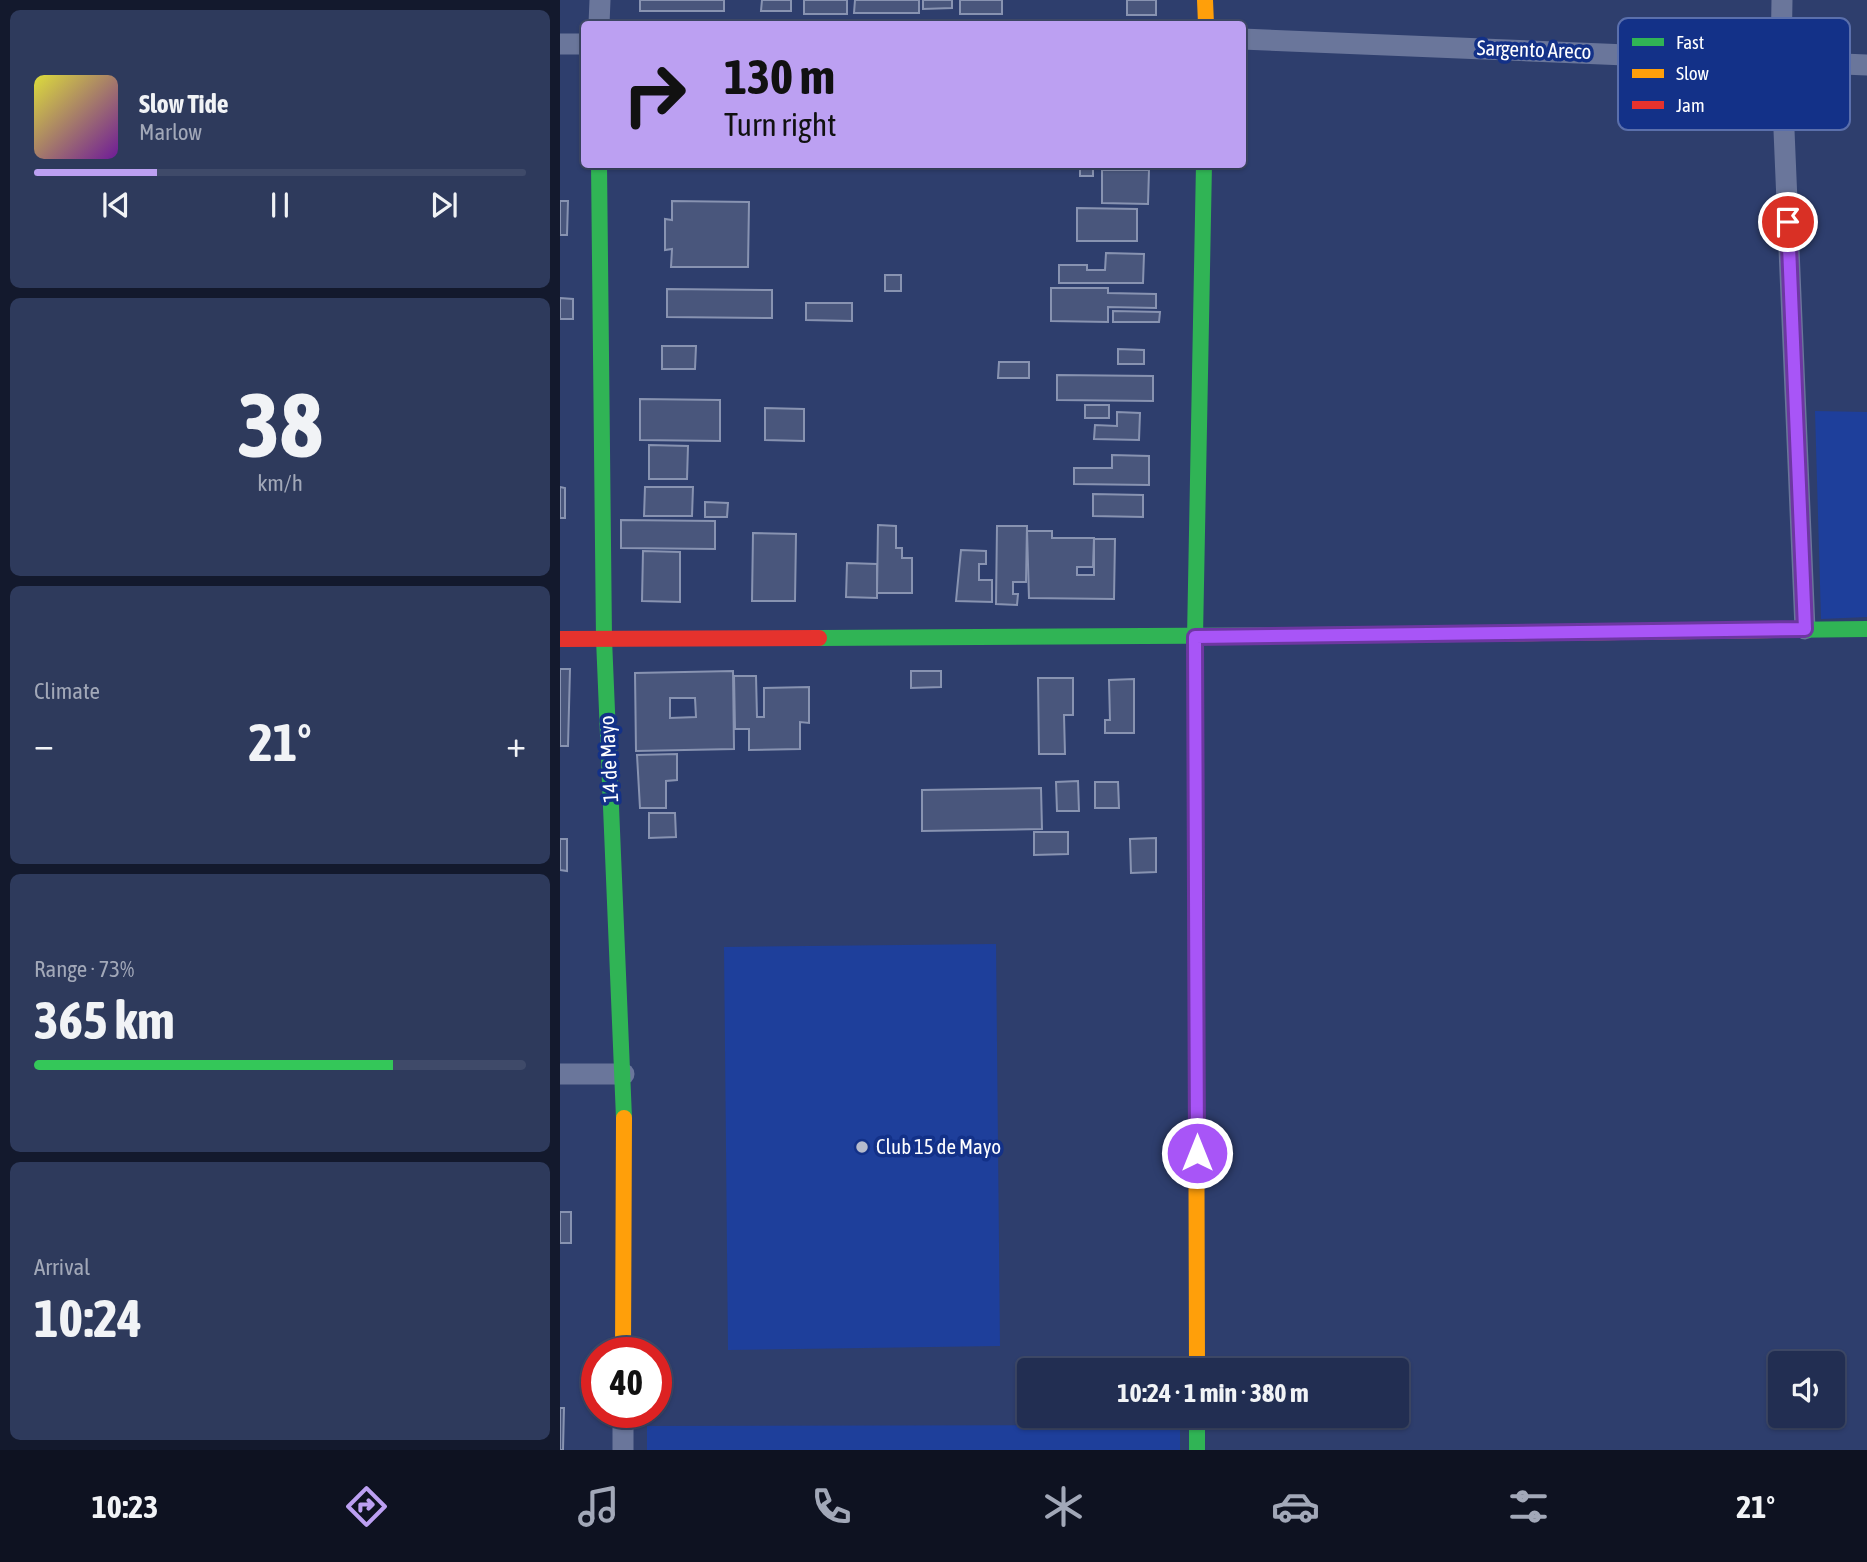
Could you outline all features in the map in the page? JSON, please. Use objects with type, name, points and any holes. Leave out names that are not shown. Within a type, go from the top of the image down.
[{"type":"street","points":[[598,21],[600,0]]},
{"type":"street","points":[[1205,0],[1206,21]]},
{"type":"street","points":[[1782,0],[1782,18]]},
{"type":"street","name":"Sargento Areco","points":[[1246,39],[1618,53]]},
{"type":"street","points":[[560,44],[581,44]]},
{"type":"street","points":[[1784,130],[1805,629]]},
{"type":"street","name":"14 de Mayo","points":[[599,168],[604,639],[624,1074],[623,1337]]},
{"type":"street","points":[[1197,1358],[1195,637],[1204,168]]},
{"type":"street","points":[[560,639],[1195,637],[1867,629]]},
{"type":"street","points":[[560,1074],[624,1074]]},
{"type":"street","points":[[623,1428],[623,1450]]},
{"type":"street","points":[[1197,1428],[1198,1450]]},
{"type":"shaded area","points":[[1815,411],[1867,412],[1867,617],[1821,619]]},
{"type":"shaded area","name":"Club 15 de Mayo","points":[[996,944],[1000,1346],[728,1350],[724,947]]},
{"type":"shaded area","points":[[647,1428],[1180,1428],[1180,1450],[647,1450]]},
{"type":"building","points":[[640,0],[724,0],[724,11],[640,11]]},
{"type":"building","points":[[762,0],[791,0],[791,11],[761,11]]},
{"type":"building","points":[[804,0],[847,0],[847,14],[804,14]]},
{"type":"building","points":[[855,0],[919,0],[919,13],[854,13]]},
{"type":"building","points":[[923,0],[952,0],[952,8],[923,9]]},
{"type":"building","points":[[960,0],[1002,0],[1002,14],[960,14]]},
{"type":"building","points":[[1127,0],[1156,0],[1156,15],[1127,15]]},
{"type":"building","points":[[1080,168],[1093,168],[1093,176],[1080,176]]},
{"type":"building","points":[[1102,170],[1149,170],[1148,204],[1102,203]]},
{"type":"building","points":[[560,201],[568,201],[567,235],[560,235]]},
{"type":"building","points":[[672,201],[749,202],[748,267],[671,267],[672,249],[665,250],[665,219],[672,220]]},
{"type":"building","points":[[1077,208],[1137,209],[1137,241],[1077,241]]},
{"type":"building","points":[[1106,253],[1144,254],[1143,283],[1059,283],[1059,265],[1087,265],[1087,270],[1105,270]]},
{"type":"building","points":[[885,275],[901,275],[901,291],[885,291]]},
{"type":"building","points":[[1051,288],[1108,288],[1108,293],[1156,294],[1156,308],[1108,307],[1108,322],[1051,321]]},
{"type":"building","points":[[667,289],[772,290],[772,318],[667,317]]},
{"type":"building","points":[[560,298],[573,299],[573,319],[560,319]]},
{"type":"building","points":[[806,303],[852,303],[852,321],[806,320]]},
{"type":"building","points":[[1113,311],[1160,312],[1159,322],[1113,322]]},
{"type":"building","points":[[662,346],[696,346],[695,369],[662,369]]},
{"type":"building","points":[[1118,349],[1144,350],[1144,364],[1118,364]]},
{"type":"building","points":[[999,362],[1029,362],[1029,378],[998,378]]},
{"type":"building","points":[[1057,375],[1153,376],[1153,401],[1057,400]]},
{"type":"building","points":[[640,399],[720,400],[720,441],[640,440]]},
{"type":"building","points":[[1085,405],[1109,405],[1109,418],[1085,418]]},
{"type":"building","points":[[765,408],[804,409],[804,441],[765,440]]},
{"type":"building","points":[[1117,412],[1140,413],[1139,440],[1094,439],[1095,425],[1117,426]]},
{"type":"building","points":[[649,445],[688,446],[687,479],[649,479]]},
{"type":"building","points":[[1112,455],[1149,456],[1149,485],[1074,484],[1074,468],[1112,468]]},
{"type":"building","points":[[560,487],[565,488],[565,518],[560,518]]},
{"type":"building","points":[[645,487],[693,487],[692,516],[644,516]]},
{"type":"building","points":[[1093,494],[1143,495],[1143,517],[1093,516]]},
{"type":"building","points":[[705,502],[728,503],[727,517],[705,517]]},
{"type":"building","points":[[621,520],[715,521],[715,549],[621,548]]},
{"type":"building","points":[[878,525],[896,526],[896,548],[902,548],[902,558],[912,558],[912,593],[877,593]]},
{"type":"building","points":[[997,526],[1027,526],[1026,582],[1013,582],[1013,594],[1018,594],[1017,605],[996,604]]},
{"type":"building","points":[[1027,531],[1052,531],[1052,538],[1094,538],[1093,567],[1077,567],[1077,575],[1094,575],[1094,539],[1115,539],[1114,599],[1029,598]]},
{"type":"building","points":[[753,533],[796,534],[795,601],[752,601]]},
{"type":"building","points":[[961,550],[986,551],[986,564],[979,564],[979,580],[992,580],[992,602],[956,601]]},
{"type":"building","points":[[643,551],[680,552],[680,602],[642,601]]},
{"type":"building","points":[[847,563],[877,564],[877,598],[846,597]]},
{"type":"building","points":[[560,669],[570,669],[568,746],[560,746]]},
{"type":"building","points":[[733,671],[734,749],[636,751],[635,673]],"holes":[[[670,698],[695,698],[696,717],[670,718]]]},
{"type":"building","points":[[911,671],[941,671],[941,687],[911,688]]},
{"type":"building","points":[[734,676],[756,676],[757,717],[764,717],[764,688],[809,687],[809,723],[800,722],[800,749],[749,750],[749,729],[735,729]]},
{"type":"building","points":[[1038,678],[1073,678],[1073,715],[1064,715],[1065,754],[1039,754]]},
{"type":"building","points":[[1134,679],[1134,733],[1105,733],[1105,720],[1110,720],[1109,680]]},
{"type":"building","points":[[677,754],[677,780],[666,781],[666,808],[640,808],[637,755]]},
{"type":"building","points":[[1078,781],[1079,811],[1057,811],[1056,782]]},
{"type":"building","points":[[1095,782],[1118,782],[1119,808],[1095,808]]},
{"type":"building","points":[[1041,788],[1042,829],[922,831],[922,790]]},
{"type":"building","points":[[649,813],[675,813],[676,837],[649,838]]},
{"type":"building","points":[[1034,832],[1068,832],[1068,854],[1034,855]]},
{"type":"building","points":[[1156,838],[1156,872],[1131,873],[1130,839]]},
{"type":"building","points":[[560,839],[567,839],[567,871],[560,870]]},
{"type":"building","points":[[560,1212],[571,1212],[571,1243],[560,1243]]},
{"type":"building","points":[[560,1408],[564,1408],[563,1450],[560,1450]]},
{"type":"traffic: fast","points":[[599,168],[604,639],[624,1118]]},
{"type":"traffic: fast","points":[[1196,994],[1195,637],[1204,168]]},
{"type":"traffic: fast","points":[[1775,630],[1867,629]]},
{"type":"traffic: fast","points":[[819,638],[1460,634]]},
{"type":"traffic: fast","points":[[1197,1428],[1197,1450]]},
{"type":"traffic: slow","points":[[1205,0],[1206,21]]},
{"type":"traffic: slow","points":[[1460,634],[1775,630]]},
{"type":"traffic: slow","points":[[1196,994],[1197,1358]]},
{"type":"traffic: slow","points":[[623,1337],[624,1118]]},
{"type":"traffic: jam","points":[[560,639],[819,638]]},
{"type":"place","name":"Club 15 de Mayo","points":[[862,1147]]},
{"type":"route","points":[[1197,1153],[1195,637],[1805,629],[1788,222]]}]
